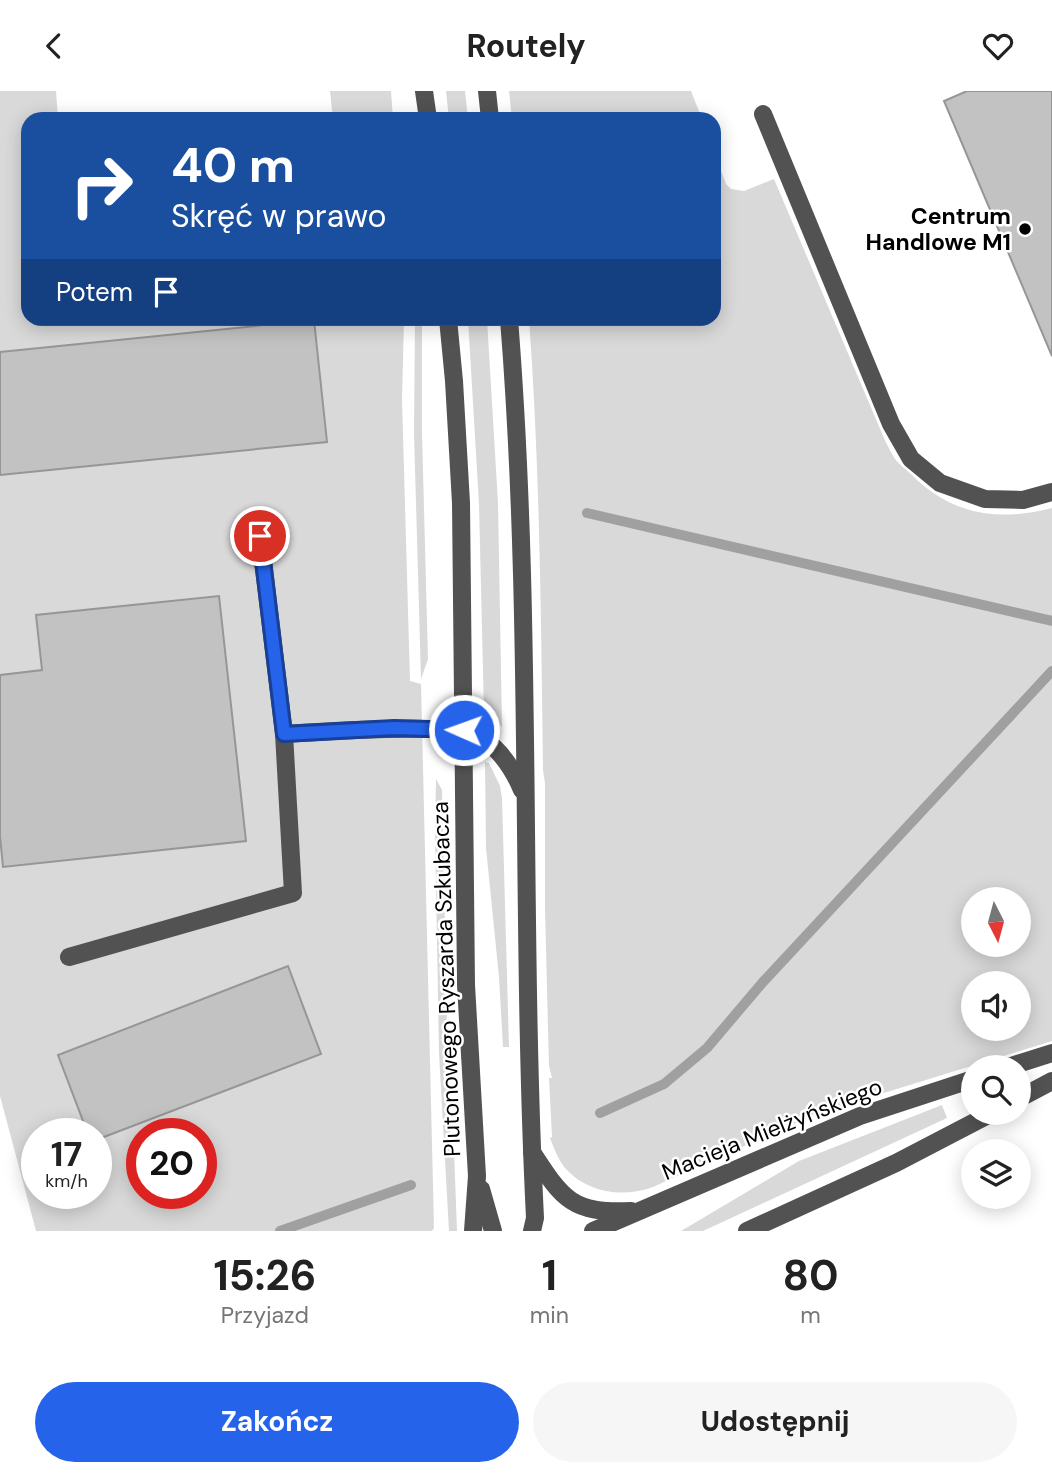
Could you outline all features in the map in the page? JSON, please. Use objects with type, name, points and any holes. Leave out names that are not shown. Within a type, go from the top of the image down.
[{"type":"street","points":[[425,91],[427,112]]},
{"type":"street","points":[[487,91],[489,112]]},
{"type":"street","points":[[763,114],[891,424],[911,459],[940,483],[985,499],[1023,500],[1052,492]]},
{"type":"street","name":"Plutonowego Ryszarda Szkubacza","points":[[449,326],[461,503],[466,985],[477,1176],[473,1231]]},
{"type":"street","points":[[509,326],[520,481],[535,1218],[532,1231]]},
{"type":"street","points":[[69,957],[293,893],[284,734],[260,536]]},
{"type":"street","points":[[284,734],[394,728],[464,730],[484,741],[502,756],[514,771],[525,797]]},
{"type":"street","points":[[1031,1060],[1052,1053]]},
{"type":"street","points":[[1031,1092],[1052,1081]]},
{"type":"street","name":"Macieja Mielżyńskiego","points":[[593,1231],[860,1116],[961,1083]]},
{"type":"street","points":[[747,1231],[897,1163],[969,1125]]},
{"type":"street","points":[[532,1152],[559,1193],[590,1210],[632,1211],[668,1199]]},
{"type":"street","name":"Plutonowego Ryszarda Szkubacza","points":[[477,1176],[493,1231]]},
{"type":"shaded area","points":[[0,91],[56,91],[58,112],[21,112],[21,326],[404,326],[402,399],[410,681],[421,684],[432,1231],[36,1231],[30,1209],[112,1209],[112,1118],[21,1118],[21,1175],[0,1096]]},
{"type":"shaded area","points":[[330,91],[391,91],[392,112],[332,112]]},
{"type":"shaded area","points":[[446,91],[465,91],[467,112],[448,112]]},
{"type":"shaded area","points":[[509,91],[691,91],[699,112],[511,112]]},
{"type":"shaded area","points":[[721,171],[731,189],[744,191],[774,179],[884,437],[898,463],[942,499],[976,512],[1013,514],[1052,508],[1052,1041],[1007,1055],[961,1055],[961,1069],[816,1114],[642,1190],[618,1192],[595,1188],[565,1168],[550,1138],[549,1078],[552,1078],[549,1066],[545,909],[539,544],[529,326],[721,326]]},
{"type":"shaded area","points":[[415,326],[422,326],[428,659],[421,679],[414,433]]},
{"type":"shaded area","points":[[468,326],[487,326],[498,503],[502,727],[484,713],[479,504]]},
{"type":"shaded area","points":[[485,762],[489,763],[500,786],[502,798],[509,1047],[503,1047],[486,848]]},
{"type":"shaded area","points":[[436,779],[442,790],[448,1070],[446,1084],[451,1150],[454,1151],[457,1231],[449,1231],[439,1053]]},
{"type":"shaded area","points":[[942,1105],[947,1118],[703,1231],[681,1231],[799,1161]]},
{"type":"building","name":"Centrum Handlowe M1","points":[[967,91],[1052,91],[1052,356],[944,101]]},
{"type":"building","points":[[255,326],[315,326],[327,442],[0,475],[0,352]]},
{"type":"building","points":[[219,596],[246,841],[3,867],[0,836],[0,675],[42,670],[36,615]]},
{"type":"building","points":[[288,966],[321,1054],[154,1118],[126,1118],[126,1129],[112,1134],[112,1118],[82,1118],[58,1055]]},
{"type":"waterway","points":[[587,513],[1052,621]]},
{"type":"waterway","points":[[600,1113],[664,1084],[707,1048],[763,982],[1052,671]]},
{"type":"waterway","points":[[280,1231],[411,1185]]},
{"type":"place","name":"Centrum Handlowe M1","points":[[1025,229]]},
{"type":"route","points":[[260,536],[284,734],[394,728],[464,730]]}]
